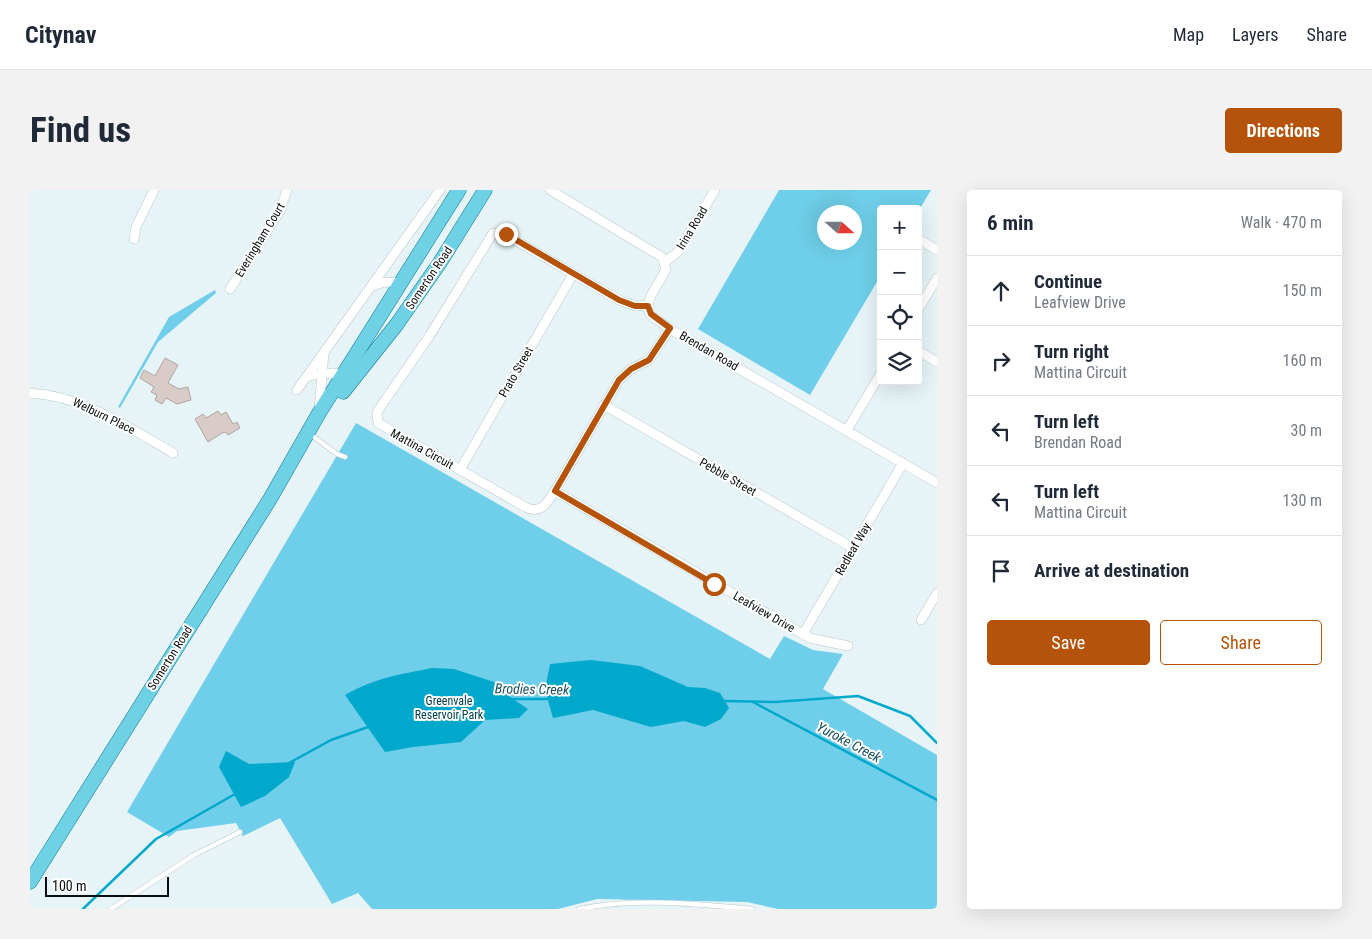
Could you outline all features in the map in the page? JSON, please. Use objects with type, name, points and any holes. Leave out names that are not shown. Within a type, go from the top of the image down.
[{"type":"main road","name":"Somerton Road","points":[[30,882],[459,190]]},
{"type":"main road","name":"Somerton Road","points":[[309,433],[325,417],[365,362],[397,324],[439,264],[485,190]]},
{"type":"street","points":[[134,239],[136,227],[154,190]]},
{"type":"street","name":"Everingham Court","points":[[230,289],[280,211],[287,190]]},
{"type":"street","points":[[297,390],[440,190]]},
{"type":"street","points":[[550,190],[656,252],[665,262],[666,269],[648,306]]},
{"type":"street","name":"Irina Road","points":[[665,262],[678,252],[715,190]]},
{"type":"street","name":"Mattina Circuit","points":[[648,306],[635,306],[619,300],[506,234],[493,233],[430,335],[377,412],[378,423],[532,511],[546,506],[624,374],[649,360],[670,328]]},
{"type":"street","points":[[922,241],[937,250]]},
{"type":"street","name":"Prato Street","points":[[460,470],[573,274]]},
{"type":"street","points":[[922,303],[937,278]]},
{"type":"street","name":"Somerton Road","points":[[372,286],[385,282],[401,283]]},
{"type":"street","name":"Brendan Road","points":[[648,306],[651,314],[670,328],[937,483]]},
{"type":"street","name":"Somerton Road","points":[[319,413],[324,353]]},
{"type":"street","points":[[922,353],[937,362]]},
{"type":"street","name":"Somerton Road","points":[[306,377],[322,374],[344,374],[365,362]]},
{"type":"street","points":[[847,430],[877,380]]},
{"type":"street","name":"Welburn Place","points":[[30,393],[54,395],[78,402],[173,453]]},
{"type":"street","name":"Pebble Street","points":[[604,405],[854,548]]},
{"type":"street","name":"Redleaf Way","points":[[803,634],[903,463]]},
{"type":"street","name":"Leafview Drive","points":[[555,491],[803,634],[821,642],[848,646]]},
{"type":"street","points":[[921,620],[937,593]]},
{"type":"lane","points":[[309,433],[337,454],[345,457]]},
{"type":"lane","points":[[111,909],[194,855],[240,832]]},
{"type":"lane","points":[[579,909],[614,904],[666,904],[752,909]]},
{"type":"green space","points":[[779,190],[931,190],[922,205],[877,205],[877,282],[810,395],[698,329]]},
{"type":"green space","points":[[215,290],[216,293],[158,342],[120,408],[118,407],[169,317]]},
{"type":"green space","name":"Greenvale Reservoir Park","points":[[356,423],[770,659],[784,636],[813,650],[843,654],[823,689],[937,755],[937,909],[778,909],[747,902],[597,899],[558,909],[372,909],[358,893],[332,904],[280,818],[243,836],[236,823],[177,831],[169,837],[127,812]]},
{"type":"shaded area","points":[[591,660],[640,666],[688,687],[705,688],[720,693],[729,708],[721,719],[705,727],[684,721],[651,727],[593,710],[553,718],[545,690],[550,664]]},
{"type":"shaded area","points":[[432,668],[454,669],[494,682],[500,690],[528,709],[519,718],[485,720],[461,742],[385,752],[345,695],[378,680]]},
{"type":"shaded area","points":[[226,751],[249,764],[295,762],[289,777],[265,796],[241,807],[219,767]]},
{"type":"building","points":[[165,358],[178,365],[168,383],[179,389],[188,387],[191,400],[177,404],[166,398],[162,404],[155,400],[157,395],[151,392],[154,387],[140,378],[144,370],[155,376]]},
{"type":"building","points":[[218,411],[221,415],[226,412],[233,424],[237,422],[240,428],[228,435],[226,432],[222,433],[208,442],[195,419],[203,414],[206,418]]},
{"type":"waterway","name":"Brodies Creek","points":[[724,701],[775,702],[858,696],[910,716],[937,743]]},
{"type":"waterway","name":"Brodies Creek","points":[[511,699],[551,699]]},
{"type":"waterway","name":"Yuroke Creek","points":[[753,702],[937,800]]},
{"type":"waterway","name":"Brodies Creek","points":[[289,763],[331,740],[368,727]]},
{"type":"waterway","name":"Brodies Creek","points":[[83,909],[156,839],[235,794]]},
{"type":"route","points":[[506,234],[619,300],[635,306],[648,306],[651,314],[670,328],[649,360],[631,369],[619,380],[555,491],[714,584]]}]
